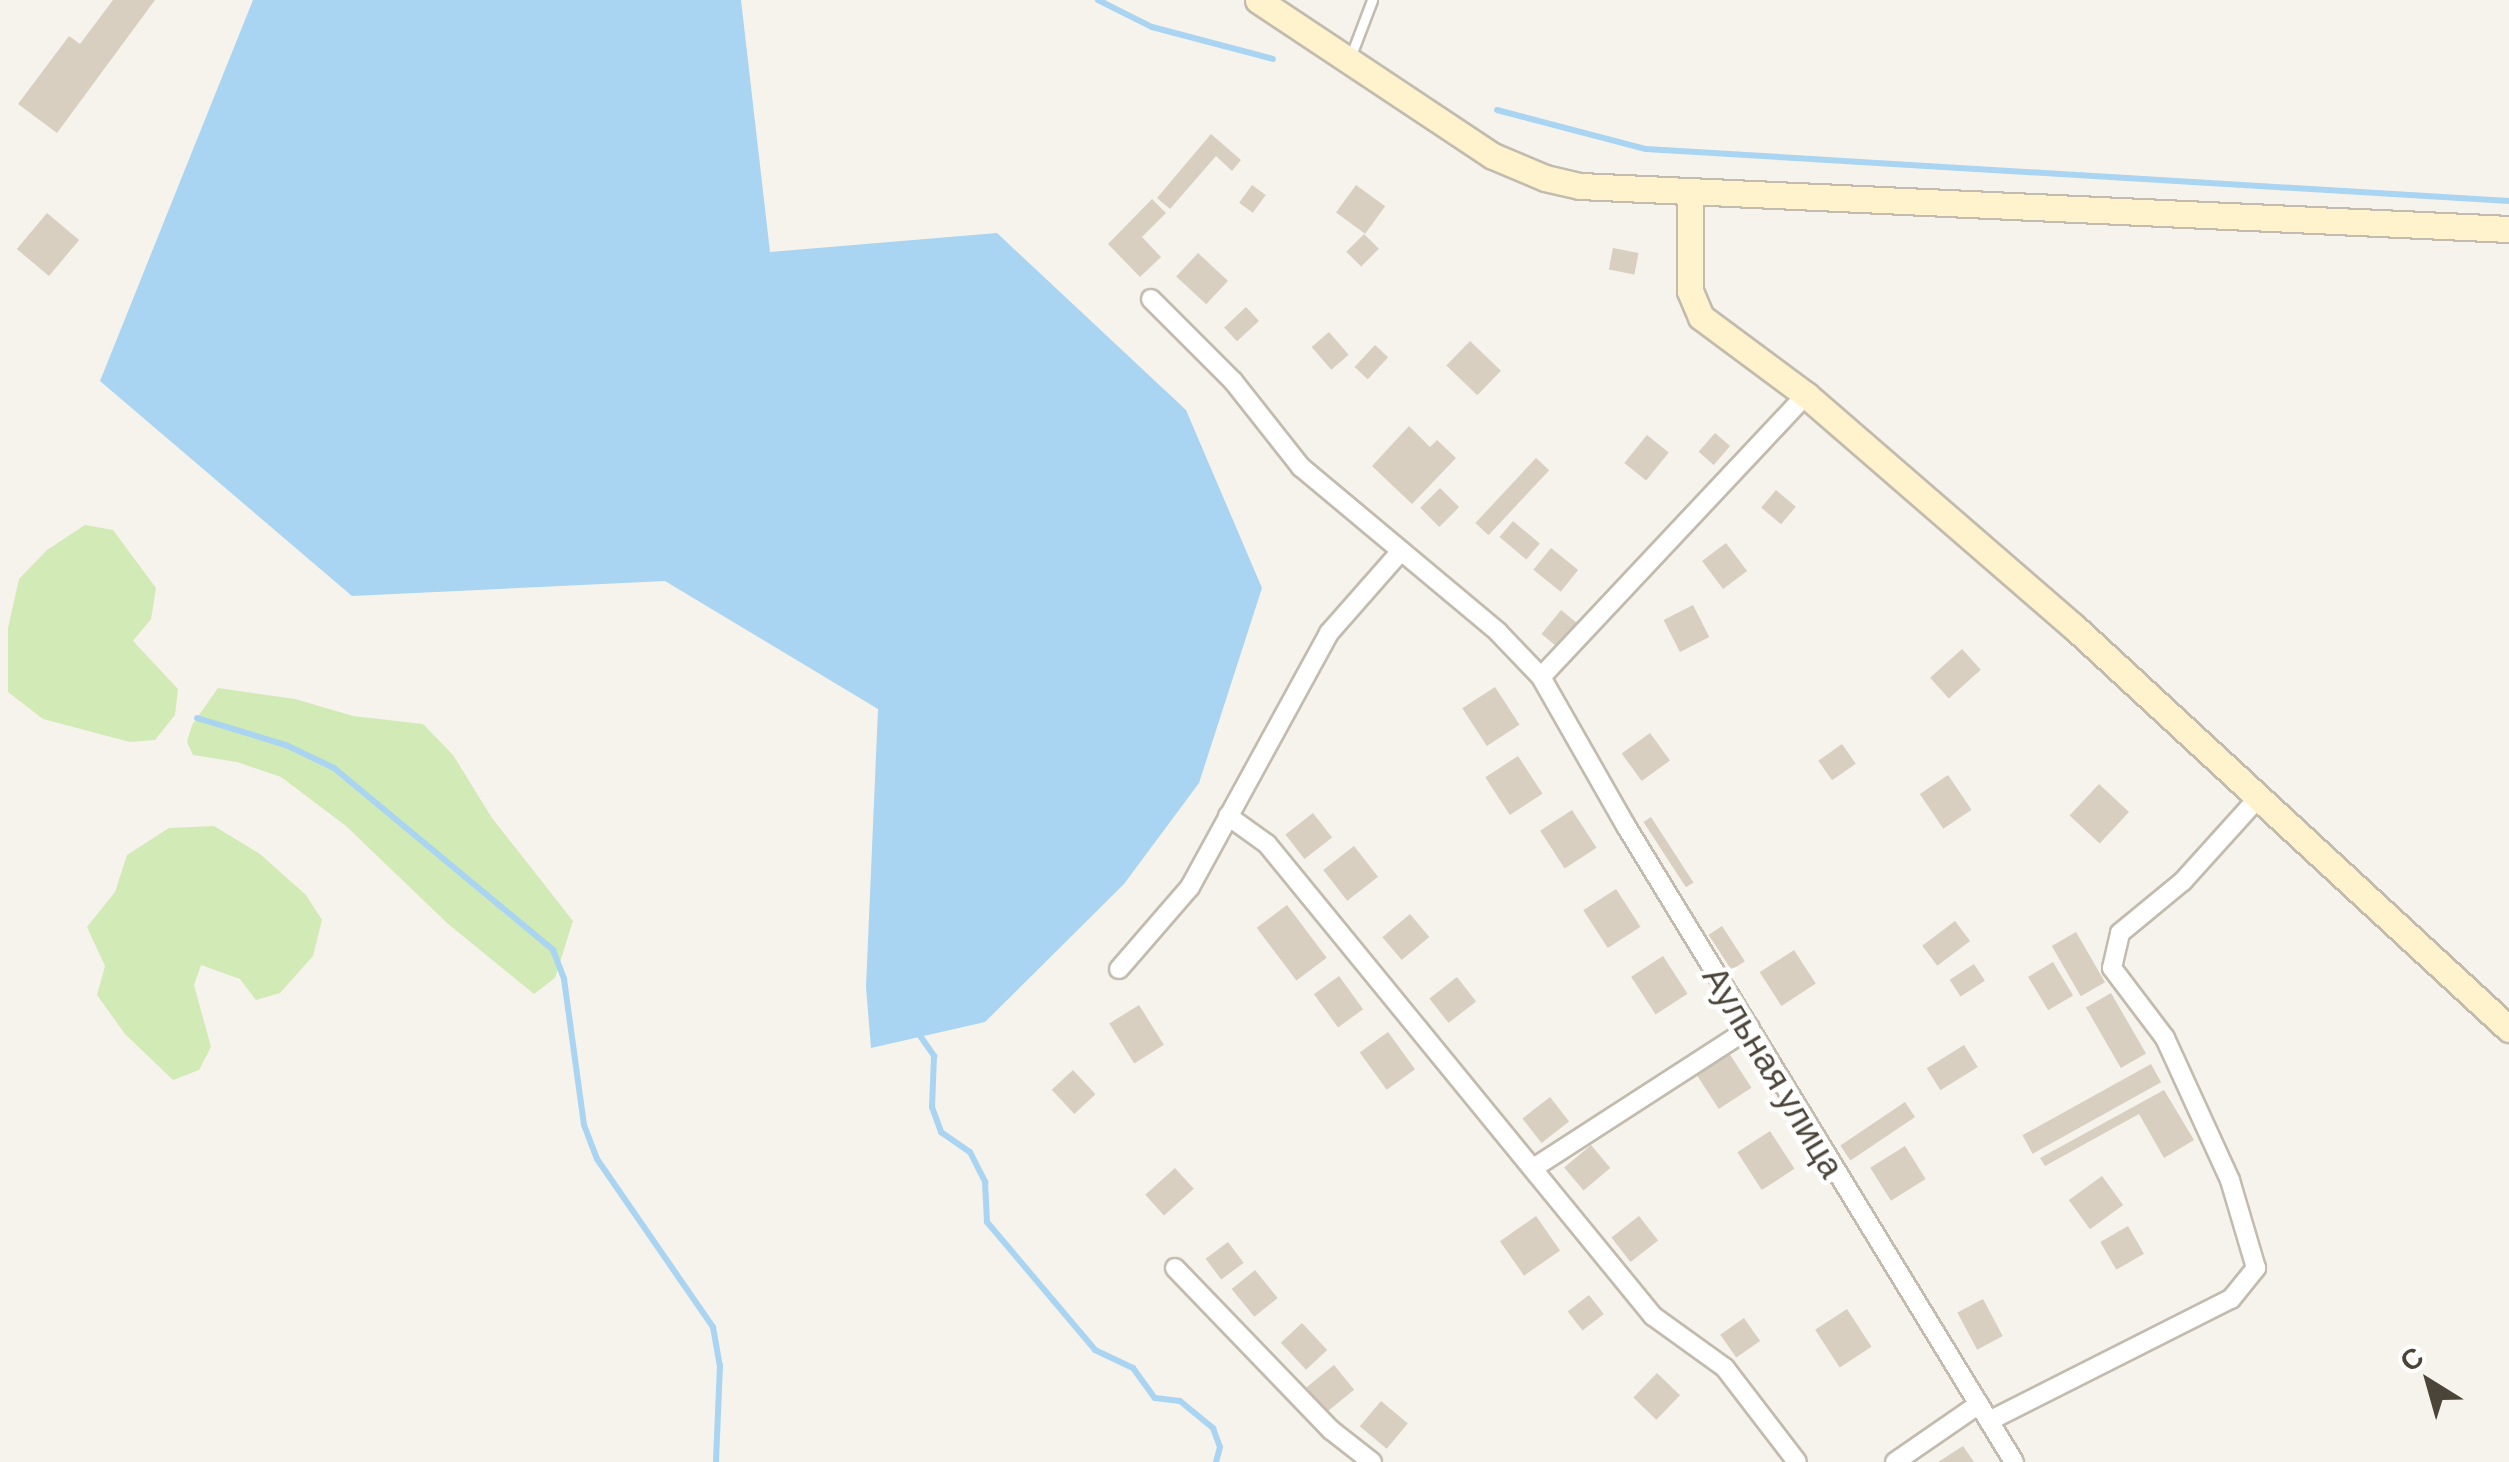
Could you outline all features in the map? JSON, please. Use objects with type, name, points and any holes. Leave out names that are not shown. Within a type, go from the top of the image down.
[{"type":"main road","points":[[1258,0],[1348,62],[1518,168],[1580,186],[2509,229]]},
{"type":"main road","points":[[1690,192],[1693,304],[1716,330],[1806,395],[2073,626],[2509,1030]]},
{"type":"street","name":"Аульная улица","points":[[1152,300],[1233,381],[1301,467],[1498,632],[1541,677],[2014,1462]]},
{"type":"street","points":[[1541,677],[1806,395]]},
{"type":"street","points":[[1119,968],[1190,887],[1329,633],[1402,551]]},
{"type":"street","points":[[1989,1421],[2231,1299],[2256,1268],[2230,1180],[2165,1038],[2112,968],[2120,933],[2183,881],[2258,799]]},
{"type":"street","points":[[1228,816],[1267,844],[1535,1167],[1652,1316],[1724,1368],[1797,1462]]},
{"type":"street","points":[[1535,1167],[1750,1028]]},
{"type":"street","points":[[1175,1268],[1331,1430],[1372,1462]]},
{"type":"street","points":[[1895,1462],[1978,1404]]},
{"type":"lane","points":[[1348,62],[1372,0]]},
{"type":"green space","points":[[85,525],[113,530],[156,588],[151,619],[133,641],[178,689],[175,715],[155,740],[130,742],[43,719],[8,692],[8,628],[19,579],[47,550]]},
{"type":"green space","points":[[218,688],[295,699],[353,716],[423,724],[453,755],[492,818],[573,921],[555,978],[534,994],[447,923],[346,826],[281,777],[237,762],[193,755],[187,742],[192,725]]},
{"type":"green space","points":[[214,826],[260,854],[306,895],[322,920],[313,956],[280,993],[256,1000],[240,979],[201,965],[194,985],[211,1047],[199,1070],[173,1080],[125,1034],[97,995],[105,966],[87,927],[115,892],[127,855],[169,828]]},
{"type":"water","points":[[253,0],[741,0],[770,252],[997,233],[1186,410],[1262,588],[1199,783],[1124,884],[985,1022],[871,1048],[866,987],[878,709],[665,581],[352,596],[100,381]]},
{"type":"building","points":[[113,0],[155,0],[57,133],[18,104],[69,36],[80,44]]},
{"type":"building","points":[[1211,134],[1241,160],[1232,171],[1216,156],[1170,209],[1157,198]]},
{"type":"building","points":[[1252,185],[1266,195],[1253,213],[1239,203]]},
{"type":"building","points":[[1356,185],[1385,206],[1365,234],[1336,213]]},
{"type":"building","points":[[1152,199],[1166,213],[1142,237],[1161,257],[1140,277],[1108,244]]},
{"type":"building","points":[[47,213],[79,240],[49,276],[17,249]]},
{"type":"building","points":[[1364,234],[1379,249],[1361,267],[1346,252]]},
{"type":"building","points":[[1613,248],[1639,253],[1634,275],[1609,270]]},
{"type":"building","points":[[1198,253],[1228,281],[1206,304],[1176,276]]},
{"type":"building","points":[[1246,307],[1259,321],[1237,341],[1224,327]]},
{"type":"building","points":[[1329,332],[1349,355],[1331,370],[1312,347]]},
{"type":"building","points":[[1470,341],[1501,371],[1477,395],[1446,365]]},
{"type":"building","points":[[1375,345],[1388,357],[1368,379],[1355,367]]},
{"type":"building","points":[[1409,426],[1430,447],[1437,440],[1456,458],[1412,504],[1372,466]]},
{"type":"building","points":[[1715,433],[1730,446],[1714,465],[1699,452]]},
{"type":"building","points":[[1647,435],[1669,453],[1646,481],[1624,463]]},
{"type":"building","points":[[1536,458],[1549,470],[1488,535],[1475,523]]},
{"type":"building","points":[[1440,488],[1459,507],[1439,527],[1420,508]]},
{"type":"building","points":[[1776,490],[1796,507],[1781,524],[1761,508]]},
{"type":"building","points":[[1513,521],[1540,543],[1526,560],[1500,537]]},
{"type":"building","points":[[1726,543],[1747,571],[1723,589],[1702,561]]},
{"type":"building","points":[[1551,548],[1578,570],[1561,592],[1533,570]]},
{"type":"building","points":[[1693,605],[1709,637],[1680,652],[1664,620]]},
{"type":"building","points":[[1561,610],[1577,623],[1558,647],[1541,634]]},
{"type":"building","points":[[1962,649],[1981,670],[1949,699],[1930,678]]},
{"type":"building","points":[[1495,687],[1520,725],[1487,746],[1462,708]]},
{"type":"building","points":[[1650,733],[1670,761],[1642,781],[1622,754]]},
{"type":"building","points":[[1842,744],[1856,764],[1832,780],[1818,761]]},
{"type":"building","points":[[1518,756],[1543,794],[1510,815],[1485,777]]},
{"type":"building","points":[[1948,775],[1971,810],[1943,829],[1920,794]]},
{"type":"building","points":[[2099,784],[2129,812],[2100,843],[2070,815]]},
{"type":"building","points":[[1572,810],[1597,848],[1565,868],[1540,831]]},
{"type":"building","points":[[1313,813],[1332,837],[1305,859],[1285,835]]},
{"type":"building","points":[[1651,817],[1693,882],[1686,887],[1643,822]]},
{"type":"building","points":[[1354,846],[1378,877],[1347,901],[1323,870]]},
{"type":"building","points":[[1616,889],[1641,927],[1608,948],[1583,910]]},
{"type":"building","points":[[1287,905],[1327,958],[1296,981],[1257,928]]},
{"type":"building","points":[[1410,914],[1429,937],[1402,960],[1382,937]]},
{"type":"building","points":[[1955,921],[1970,941],[1937,966],[1922,946]]},
{"type":"building","points":[[1722,926],[1745,961],[1731,970],[1709,935]]},
{"type":"building","points":[[2076,932],[2105,982],[2081,996],[2052,946]]},
{"type":"building","points":[[1794,950],[1816,984],[1781,1006],[1760,972]]},
{"type":"building","points":[[1663,956],[1688,994],[1656,1014],[1631,977]]},
{"type":"building","points":[[2053,962],[2073,995],[2048,1010],[2028,977]]},
{"type":"building","points":[[1974,964],[1985,981],[1961,997],[1950,980]]},
{"type":"building","points":[[1339,976],[1363,1009],[1338,1027],[1314,994]]},
{"type":"building","points":[[1457,977],[1476,1001],[1449,1023],[1429,999]]},
{"type":"building","points":[[2111,993],[2146,1054],[2121,1068],[2086,1008]]},
{"type":"building","points":[[1139,1005],[1164,1045],[1134,1063],[1109,1024]]},
{"type":"building","points":[[1388,1032],[1415,1069],[1387,1090],[1360,1053]]},
{"type":"building","points":[[1964,1045],[1978,1067],[1940,1090],[1927,1068]]},
{"type":"building","points":[[1727,1050],[1752,1088],[1719,1109],[1694,1071]]},
{"type":"building","points":[[2151,1064],[2161,1082],[2033,1154],[2022,1135]]},
{"type":"building","points":[[1073,1070],[1096,1094],[1074,1114],[1052,1090]]},
{"type":"building","points":[[2164,1090],[2194,1140],[2164,1158],[2139,1114],[2045,1166],[2040,1158]]},
{"type":"building","points":[[1550,1097],[1569,1121],[1542,1143],[1522,1119]]},
{"type":"building","points":[[1905,1102],[1915,1117],[1850,1161],[1840,1146]]},
{"type":"building","points":[[1770,1131],[1795,1169],[1762,1190],[1737,1152]]},
{"type":"building","points":[[1591,1145],[1610,1168],[1583,1190],[1564,1167]]},
{"type":"building","points":[[1905,1146],[1926,1179],[1891,1201],[1870,1168]]},
{"type":"building","points":[[1175,1168],[1194,1189],[1164,1216],[1145,1195]]},
{"type":"building","points":[[2102,1176],[2123,1205],[2090,1229],[2069,1200]]},
{"type":"building","points":[[1536,1216],[1560,1250],[1524,1276],[1500,1241]]},
{"type":"building","points":[[1639,1216],[1658,1240],[1631,1262],[1611,1238]]},
{"type":"building","points":[[2128,1226],[2144,1254],[2116,1270],[2100,1242]]},
{"type":"building","points":[[1228,1242],[1244,1263],[1221,1280],[1206,1259]]},
{"type":"building","points":[[1255,1270],[1278,1298],[1254,1317],[1232,1289]]},
{"type":"building","points":[[1589,1295],[1604,1314],[1582,1331],[1568,1312]]},
{"type":"building","points":[[1983,1299],[2003,1336],[1977,1350],[1957,1313]]},
{"type":"building","points":[[1847,1309],[1872,1347],[1840,1367],[1815,1330]]},
{"type":"building","points":[[1744,1318],[1760,1341],[1736,1358],[1720,1335]]},
{"type":"building","points":[[1302,1323],[1327,1350],[1306,1370],[1281,1343]]},
{"type":"building","points":[[1334,1365],[1354,1390],[1326,1413],[1306,1388]]},
{"type":"building","points":[[1657,1373],[1680,1395],[1656,1420],[1633,1397]]},
{"type":"building","points":[[1381,1401],[1408,1423],[1387,1449],[1360,1426]]},
{"type":"building","points":[[1963,1446],[1974,1462],[1938,1462]]},
{"type":"waterway","points":[[1098,0],[1152,27],[1273,59]]},
{"type":"waterway","points":[[1497,110],[1646,149],[2509,201]]},
{"type":"waterway","points":[[197,718],[286,745],[334,768],[553,950],[564,979],[584,1125],[597,1159],[713,1327],[720,1365],[716,1462]]},
{"type":"waterway","points":[[916,1030],[934,1056],[932,1107],[941,1132],[970,1152],[985,1182],[987,1222],[1095,1350],[1133,1368],[1155,1398],[1180,1401],[1213,1428],[1220,1447],[1216,1462]]}]
